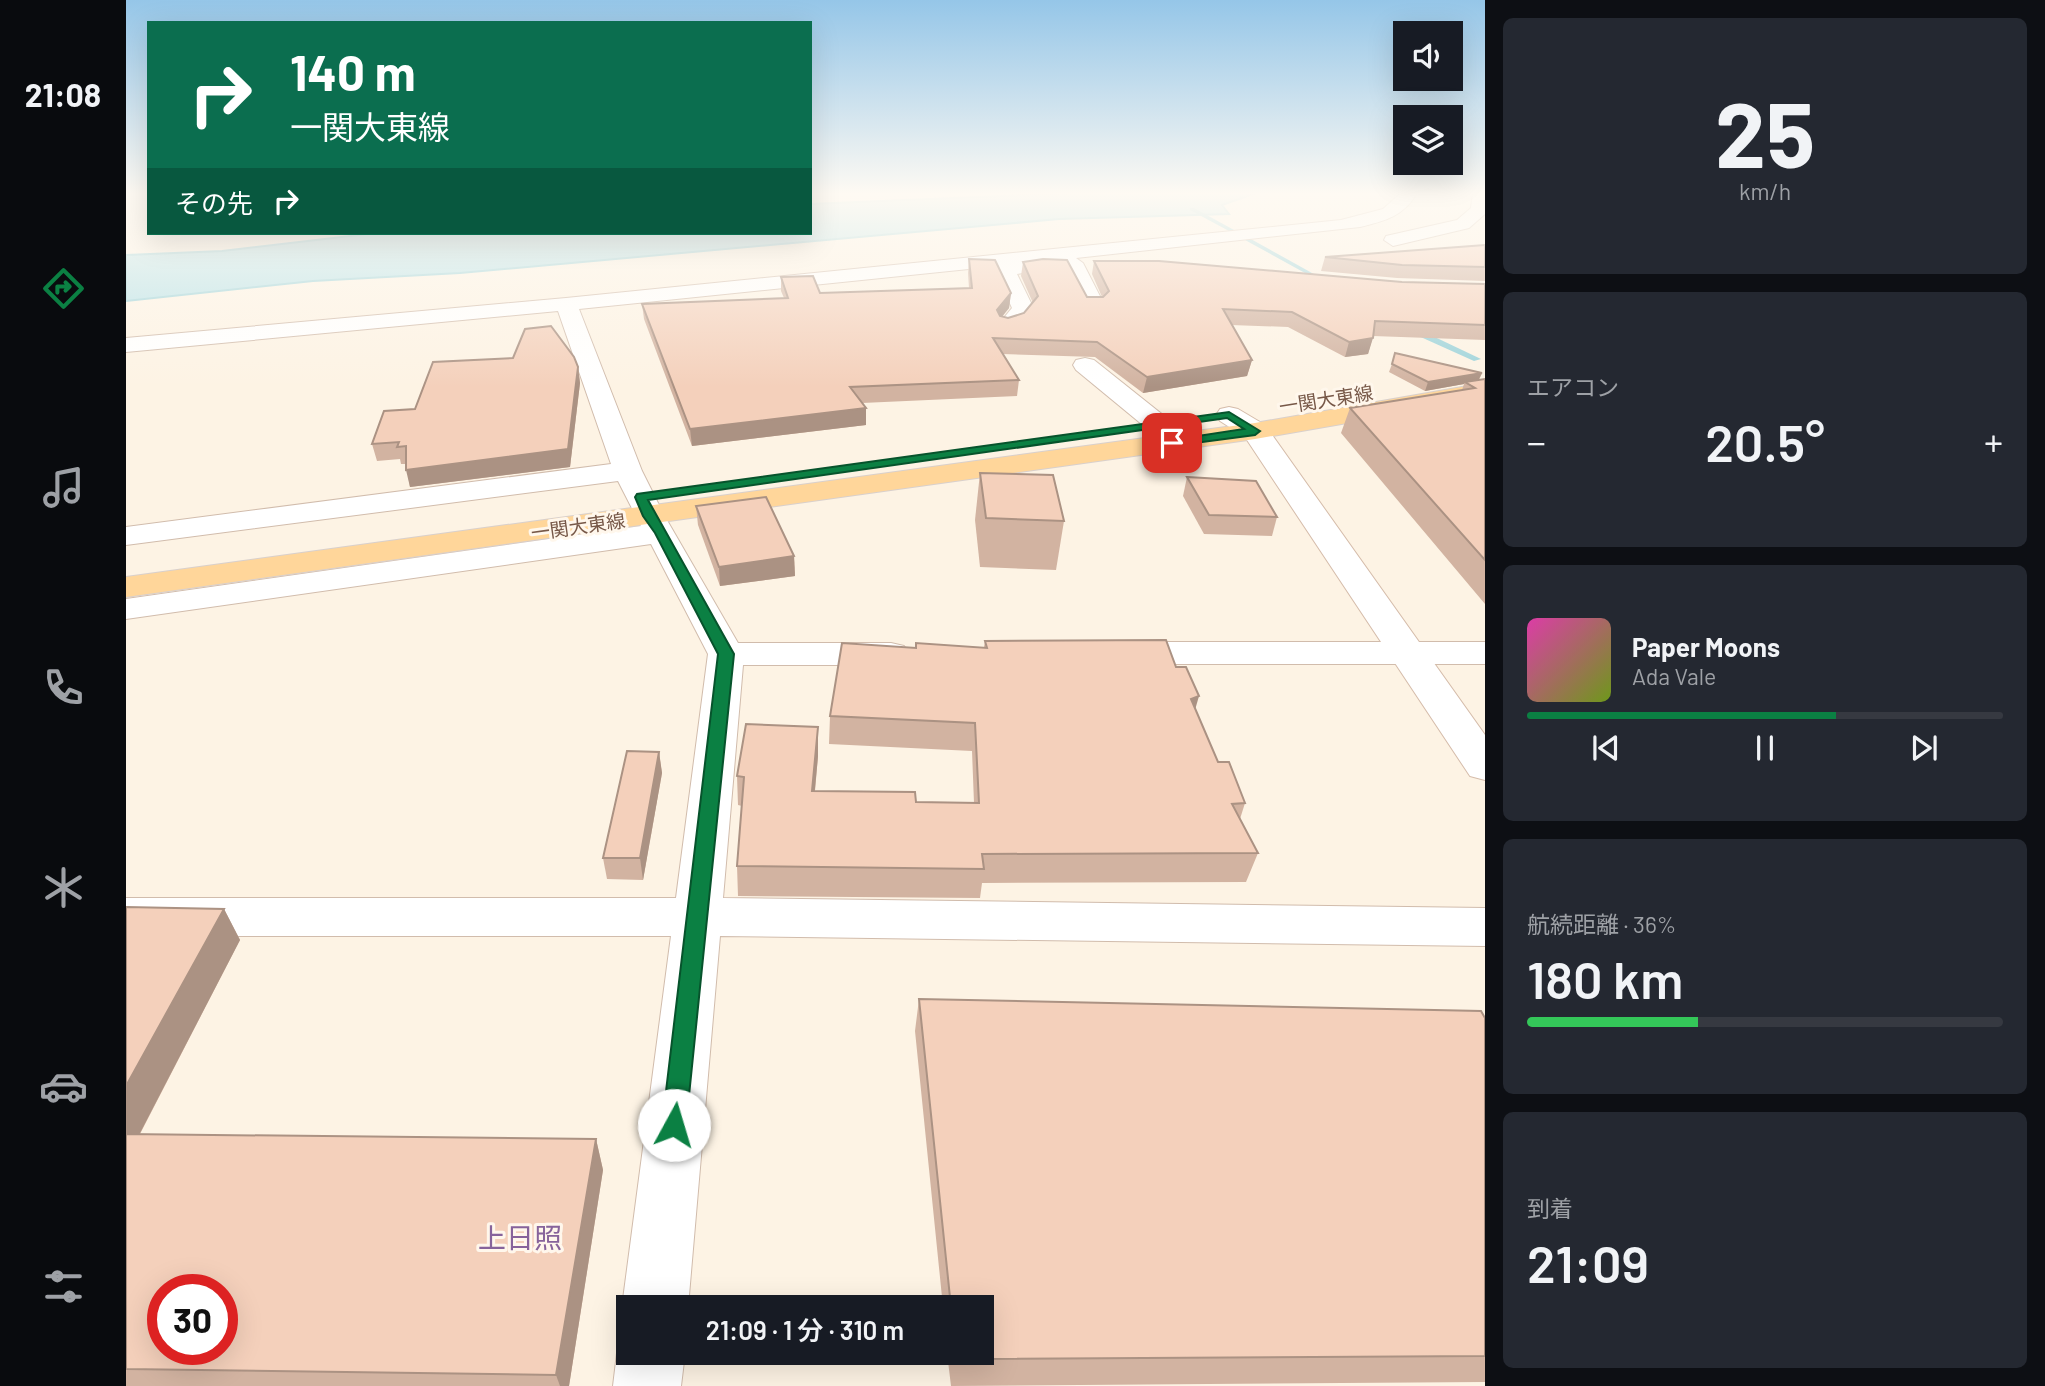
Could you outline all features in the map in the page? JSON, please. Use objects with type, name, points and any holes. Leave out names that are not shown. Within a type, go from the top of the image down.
[{"type":"main road","name":"一関大東線","points":[[126,587],[1159,425],[1242,423],[1485,373]]},
{"type":"main road","name":"一関大東線","points":[[126,563],[645,504],[1485,391]]},
{"type":"street","points":[[126,345],[566,304],[1016,258]]},
{"type":"street","points":[[1028,258],[1064,263],[1138,266]]},
{"type":"street","points":[[1064,263],[1093,304]]},
{"type":"street","points":[[1009,325],[1023,309],[1005,270],[1064,263]]},
{"type":"street","points":[[566,304],[645,504],[726,654],[695,917],[656,1295]]},
{"type":"street","points":[[1085,365],[1159,425]]},
{"type":"street","points":[[1242,423],[1485,766]]},
{"type":"street","points":[[126,536],[645,504]]},
{"type":"street","points":[[126,609],[645,504]]},
{"type":"street","points":[[1086,653],[1485,653]]},
{"type":"street","points":[[726,654],[920,654]]},
{"type":"street","points":[[126,917],[695,917],[1485,927]]},
{"type":"street","points":[[647,1386],[649,1365]]},
{"type":"water","points":[[126,258],[630,258],[460,273],[313,281],[126,301]]},
{"type":"building","points":[[1332,258],[1485,258],[1485,267],[1402,265]]},
{"type":"building","points":[[969,259],[995,260],[1011,293],[997,310],[1000,316],[1008,318],[1024,313],[1038,296],[1023,262],[1043,259],[1067,260],[1087,297],[1103,297],[1109,291],[1094,261],[1159,261],[1402,282],[1485,284],[1485,325],[1375,321],[1373,338],[1349,342],[1292,312],[1223,309],[1252,360],[1147,377],[1097,342],[993,338],[1019,380],[850,387],[866,408],[690,429],[642,304],[788,298],[781,277],[813,276],[820,293],[972,288]]},
{"type":"building","points":[[551,326],[574,357],[578,367],[568,449],[406,470],[406,446],[397,447],[399,442],[372,444],[384,411],[415,409],[433,362],[513,358],[525,329]]},
{"type":"building","points":[[1395,353],[1482,373],[1428,382],[1392,364]]},
{"type":"building","points":[[1485,379],[1485,560],[1350,408],[1475,388],[1465,382]]},
{"type":"building","points":[[980,473],[1053,475],[1064,521],[986,518]]},
{"type":"building","points":[[1187,477],[1256,481],[1277,517],[1209,515]]},
{"type":"building","points":[[766,497],[794,556],[719,567],[696,506]]},
{"type":"building","points":[[1166,640],[1176,667],[1186,667],[1199,696],[1191,699],[1218,762],[1229,762],[1245,803],[1232,804],[1258,853],[982,854],[984,869],[737,866],[744,777],[737,776],[746,724],[818,727],[812,791],[915,792],[916,802],[979,803],[975,723],[830,716],[842,643],[916,648],[916,643],[987,648],[985,641]]},
{"type":"building","points":[[627,751],[659,752],[640,858],[603,858]]},
{"type":"building","points":[[126,907],[224,909],[126,1086]]},
{"type":"building","points":[[919,999],[1481,1011],[1485,1018],[1485,1356],[994,1359],[994,1295],[950,1295]]},
{"type":"building","points":[[126,1134],[596,1139],[556,1375],[126,1369]]},
{"type":"waterway","points":[[1281,258],[1327,283]]},
{"type":"waterway","points":[[1417,332],[1477,359]]},
{"type":"district","name":"上日照","points":[[520,1237]]},
{"type":"route","points":[[674,1125],[726,654],[641,497],[1229,415],[1255,431],[1172,443]]}]
